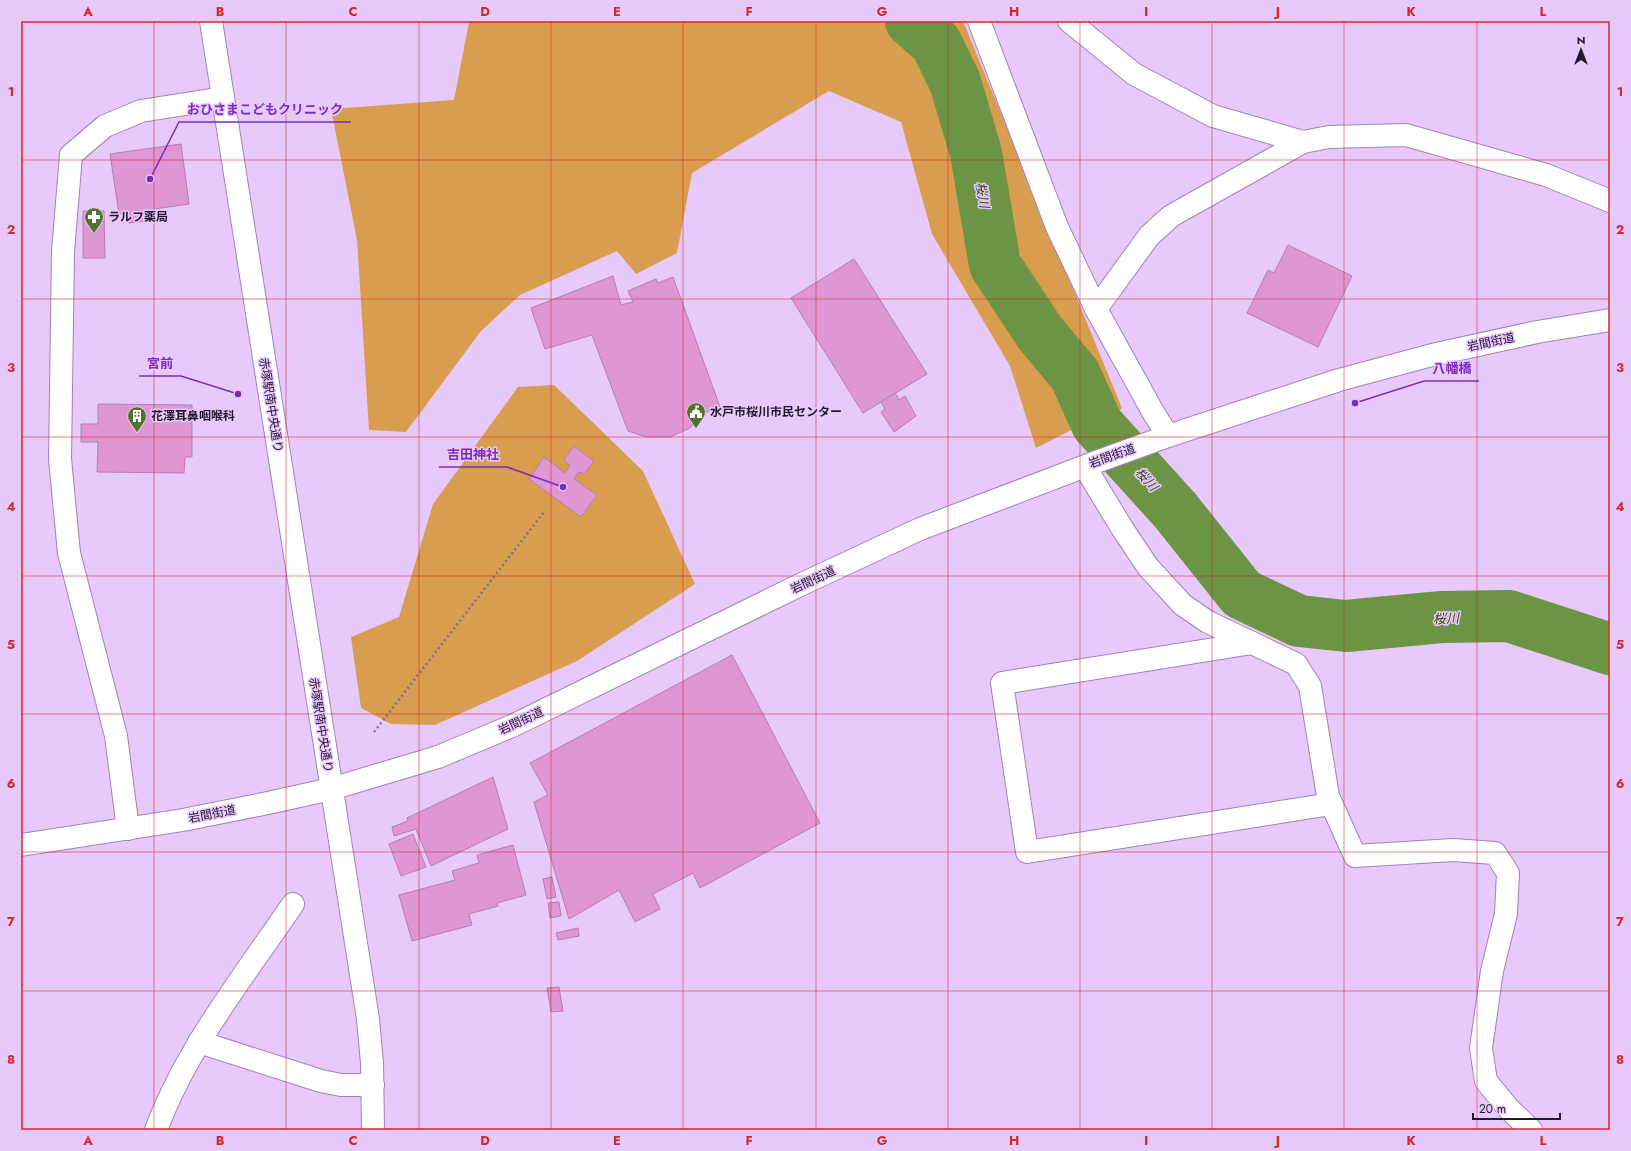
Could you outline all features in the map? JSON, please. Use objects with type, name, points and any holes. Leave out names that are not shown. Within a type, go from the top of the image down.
[{"type":"street","name":"赤塚駅南中央通り","points":[[211,21],[369,1026],[373,1085],[373,1130]]},
{"type":"street","points":[[979,21],[1057,227],[1096,309],[1153,412],[1159,439]]},
{"type":"street","points":[[1069,21],[1134,74],[1213,116],[1303,142]]},
{"type":"street","points":[[128,829],[116,736],[69,552],[60,459],[63,251],[70,155],[105,126],[141,111],[223,98]]},
{"type":"street","points":[[1096,309],[1149,236],[1171,216],[1303,142],[1329,137],[1406,134],[1546,175],[1610,201]]},
{"type":"street","name":"岩間街道","points":[[21,845],[128,829],[226,812],[331,789],[438,757],[477,742],[920,529],[1090,464],[1159,439],[1339,380],[1432,355],[1537,332],[1610,320]]},
{"type":"street","points":[[1090,464],[1122,528],[1148,567],[1183,605],[1208,622],[1296,664],[1310,686],[1328,796],[1355,856],[1453,850],[1496,853],[1508,872],[1506,914],[1492,971],[1481,1048],[1486,1082],[1509,1109],[1531,1130]]},
{"type":"street","points":[[1252,643],[1002,683],[1027,852],[1331,804]]},
{"type":"street","points":[[156,1130],[163,1110],[199,1042],[293,904]]},
{"type":"street","points":[[199,1042],[321,1082],[341,1085],[373,1085]]},
{"type":"path","points":[[374,732],[544,512]]},
{"type":"shaded area","points":[[885,21],[919,56],[944,105],[957,147],[976,261],[1025,351],[1058,384],[1077,427],[1036,448],[1010,366],[932,234],[901,122],[829,91],[692,173],[677,253],[636,274],[617,251],[520,295],[481,331],[406,432],[369,430],[357,240],[331,109],[454,100],[469,22]]},
{"type":"shaded area","points":[[930,21],[963,21],[1122,408],[1114,415],[1066,334],[1048,315],[1035,296],[1016,243],[985,116],[969,68],[951,40]]},
{"type":"shaded area","points":[[554,385],[643,471],[695,584],[577,661],[435,725],[391,724],[361,708],[351,637],[399,617],[433,504],[518,387]]},
{"type":"building","points":[[181,144],[189,204],[154,209],[155,220],[129,223],[127,213],[119,214],[110,154]]},
{"type":"building","name":"ラルフ薬局","points":[[83,211],[104,211],[105,258],[83,258]]},
{"type":"building","points":[[1288,245],[1352,276],[1318,347],[1247,313],[1268,270],[1274,273]]},
{"type":"building","points":[[854,259],[927,374],[863,413],[791,298]]},
{"type":"building","points":[[613,276],[621,305],[633,302],[628,291],[656,279],[658,283],[673,277],[720,407],[704,413],[690,428],[670,437],[647,437],[628,431],[592,335],[545,349],[531,308]]},
{"type":"building","points":[[895,393],[899,400],[905,396],[916,416],[894,432],[881,412],[885,409],[881,402]]},
{"type":"building","name":"花澤耳鼻咽喉科","points":[[98,404],[192,405],[192,457],[185,457],[184,473],[97,472],[98,442],[81,442],[81,424],[98,424]]},
{"type":"building","points":[[574,446],[594,461],[584,474],[579,472],[574,479],[597,495],[581,517],[529,479],[544,457],[565,473],[570,465],[564,460]]},
{"type":"building","points":[[732,655],[820,823],[700,888],[693,873],[653,894],[660,909],[635,922],[619,890],[569,919],[534,802],[548,795],[530,763]]},
{"type":"building","points":[[493,777],[508,829],[431,866],[416,829],[394,836],[392,827],[408,821],[407,818]]},
{"type":"building","points":[[413,834],[426,867],[401,876],[389,844]]},
{"type":"building","points":[[513,845],[526,895],[497,903],[498,906],[469,914],[472,925],[412,941],[399,895],[455,880],[452,871],[479,863],[477,855]]},
{"type":"building","points":[[552,877],[556,897],[547,899],[543,879]]},
{"type":"building","points":[[559,902],[561,916],[550,918],[548,903]]},
{"type":"building","points":[[578,928],[579,936],[558,940],[556,933]]},
{"type":"building","points":[[559,987],[563,1011],[551,1012],[547,988]]},
{"type":"waterway","name":"桜川","points":[[911,21],[936,43],[955,82],[976,153],[995,265],[1040,333],[1075,375],[1097,424],[1175,510],[1242,594],[1299,621],[1346,626],[1442,617],[1509,616],[1610,649]]},
{"type":"place","name":"おひさまこどもクリニック","points":[[150,179]]},
{"type":"place","name":"ラルフ薬局","points":[[94,234]]},
{"type":"place","name":"宮前","points":[[238,394]]},
{"type":"place","name":"八幡橋","points":[[1355,403]]},
{"type":"place","name":"水戸市桜川市民センター","points":[[696,429]]},
{"type":"place","name":"花澤耳鼻咽喉科","points":[[137,433]]},
{"type":"place","name":"吉田神社","points":[[563,487]]}]
